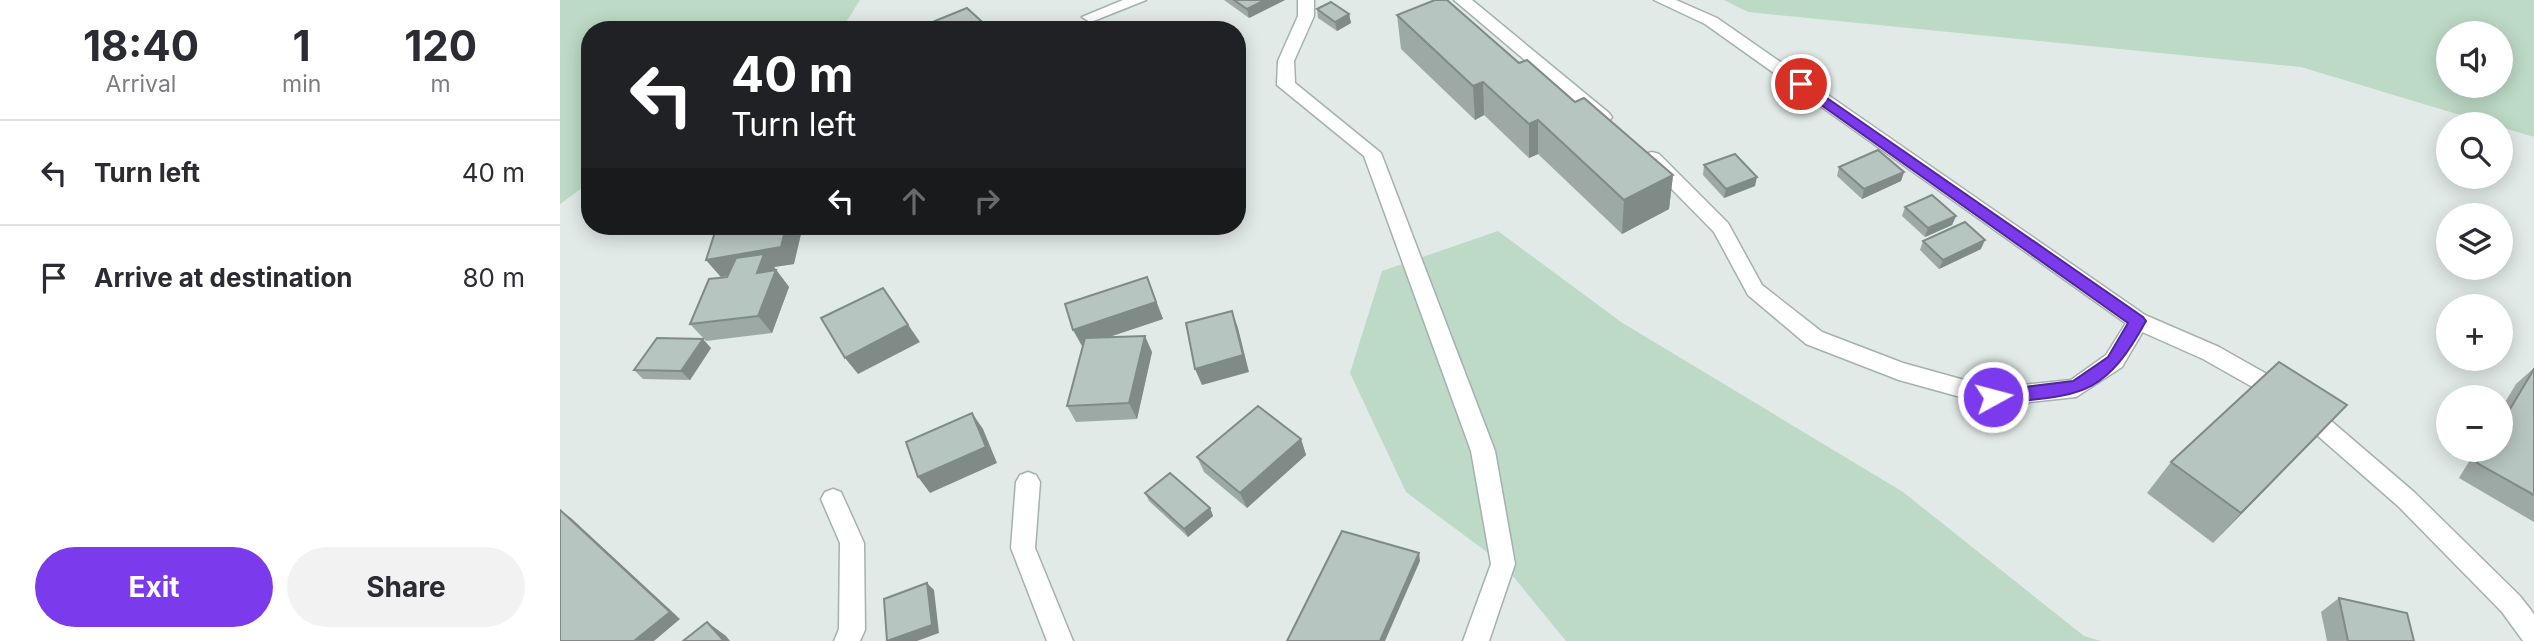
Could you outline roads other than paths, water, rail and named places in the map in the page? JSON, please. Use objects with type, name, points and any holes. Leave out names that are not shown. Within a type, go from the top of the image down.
[{"type":"street","points":[[1090,17],[1138,0]]},
{"type":"street","points":[[1306,0],[1306,16],[1286,61],[1286,85],[1372,153],[1483,451],[1503,564],[1476,641]]},
{"type":"street","points":[[1462,0],[1614,125]]},
{"type":"street","points":[[1662,0],[1711,21],[2138,321],[2211,353],[2287,397],[2406,499],[2511,604],[2534,635]]},
{"type":"street","points":[[1634,143],[1721,228],[1755,290],[1814,338],[1899,371],[1993,397],[2077,387],[2113,362],[2138,321]]},
{"type":"street","points":[[1028,482],[1023,548],[1060,641]]},
{"type":"street","points":[[833,499],[852,543],[852,630],[848,641]]}]
